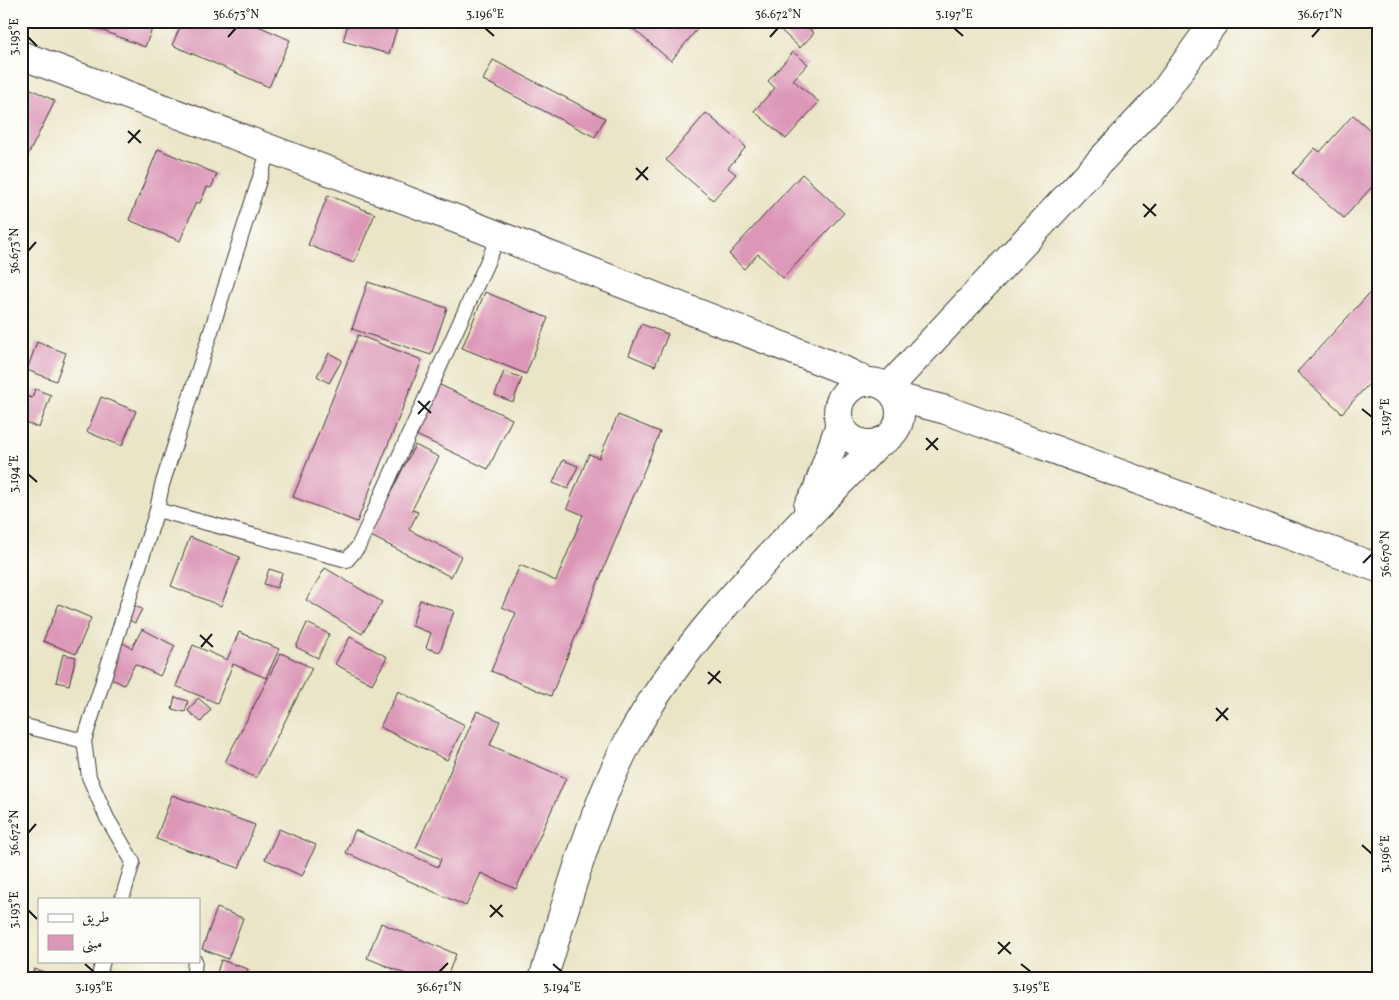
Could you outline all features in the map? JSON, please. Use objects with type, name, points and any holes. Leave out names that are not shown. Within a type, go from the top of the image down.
[{"type":"main road","points":[[793,531],[816,493],[840,416],[841,400],[851,388],[884,389],[1162,95],[1215,21]]},
{"type":"main road","points":[[21,55],[499,236],[814,359],[884,389],[1378,568]]},
{"type":"main road","points":[[814,359],[852,439],[870,444],[887,436],[917,416],[946,410]]},
{"type":"main road","points":[[543,979],[593,822],[628,744],[672,670],[793,531],[887,436],[900,413],[884,389]]},
{"type":"lane","points":[[127,898],[133,862],[107,818],[89,777],[84,741],[157,510],[162,485],[269,149]]},
{"type":"lane","points":[[157,510],[347,560],[358,547],[499,236]]},
{"type":"lane","points":[[21,725],[84,741]]},
{"type":"lane","points":[[98,979],[103,962]]},
{"type":"lane","points":[[193,979],[195,962]]},
{"type":"building","points":[[84,21],[155,21],[145,47],[83,23]]},
{"type":"building","points":[[183,21],[247,21],[290,40],[269,87],[172,45]]},
{"type":"building","points":[[349,21],[399,21],[389,54],[343,41]]},
{"type":"building","points":[[624,21],[702,21],[703,22],[671,61]]},
{"type":"building","points":[[771,21],[801,21],[814,33],[800,48]]},
{"type":"building","points":[[883,21],[895,21],[890,27]]},
{"type":"building","points":[[793,52],[808,64],[793,80],[819,102],[786,139],[754,111],[775,88],[768,81]]},
{"type":"building","points":[[493,60],[605,118],[595,137],[483,80]]},
{"type":"building","points":[[21,84],[55,101],[23,165],[21,164]]},
{"type":"building","points":[[706,113],[746,147],[728,168],[736,174],[713,200],[666,160]]},
{"type":"building","points":[[1353,115],[1378,137],[1378,180],[1344,218],[1293,173],[1315,148],[1320,152]]},
{"type":"building","points":[[158,149],[217,174],[211,188],[207,187],[200,203],[196,202],[180,241],[129,220]]},
{"type":"building","points":[[802,174],[844,213],[783,278],[758,254],[744,269],[729,254]]},
{"type":"building","points":[[328,195],[375,214],[354,263],[308,245]]},
{"type":"building","points":[[368,282],[447,308],[431,355],[352,329]]},
{"type":"building","points":[[1378,284],[1378,374],[1342,413],[1297,372]]},
{"type":"building","points":[[485,292],[548,318],[526,374],[462,348]]},
{"type":"building","points":[[641,324],[668,334],[655,366],[629,355]]},
{"type":"building","points":[[358,335],[422,360],[357,522],[293,497]]},
{"type":"building","points":[[37,342],[66,353],[56,381],[27,370]]},
{"type":"building","points":[[329,353],[342,360],[329,383],[317,376]]},
{"type":"building","points":[[504,371],[522,378],[513,402],[495,395]]},
{"type":"building","points":[[438,384],[512,419],[488,469],[414,434]]},
{"type":"building","points":[[35,389],[51,395],[39,428],[21,421],[23,395],[32,398]]},
{"type":"building","points":[[101,397],[136,411],[122,446],[87,432]]},
{"type":"building","points":[[618,415],[660,432],[551,696],[491,671],[516,613],[502,607],[520,565],[556,581],[583,515],[567,508],[589,454],[599,458]]},
{"type":"building","points":[[415,445],[439,457],[412,510],[418,512],[409,530],[461,556],[451,577],[369,535]]},
{"type":"building","points":[[563,460],[578,466],[568,489],[553,483]]},
{"type":"building","points":[[190,537],[240,557],[221,606],[171,586]]},
{"type":"building","points":[[325,568],[382,602],[362,634],[306,600]]},
{"type":"building","points":[[269,569],[282,573],[277,588],[264,584]]},
{"type":"building","points":[[420,600],[454,611],[440,652],[426,648],[431,633],[412,626]]},
{"type":"building","points":[[127,603],[142,609],[135,623],[121,616]]},
{"type":"building","points":[[59,604],[91,618],[76,654],[43,641]]},
{"type":"building","points":[[307,623],[329,634],[318,658],[296,647]]},
{"type":"building","points":[[142,629],[175,646],[160,676],[135,664],[124,685],[104,675],[121,642],[132,648]]},
{"type":"building","points":[[239,632],[279,649],[266,678],[233,664],[217,703],[176,686],[193,645],[227,660]]},
{"type":"building","points":[[350,637],[387,657],[372,684],[335,664]]},
{"type":"building","points":[[281,653],[312,668],[256,778],[225,762]]},
{"type":"building","points":[[63,654],[76,657],[69,685],[56,682]]},
{"type":"building","points":[[398,691],[465,725],[447,760],[380,727]]},
{"type":"building","points":[[175,697],[188,701],[185,712],[172,709]]},
{"type":"building","points":[[198,698],[211,709],[201,722],[188,711]]},
{"type":"building","points":[[477,711],[500,721],[490,745],[566,778],[516,889],[481,873],[466,906],[346,853],[355,830],[438,867],[441,859],[416,848]]},
{"type":"building","points":[[172,795],[255,825],[239,868],[156,839]]},
{"type":"building","points":[[279,829],[316,845],[302,876],[265,859]]},
{"type":"building","points":[[217,908],[243,918],[228,959],[202,949]]},
{"type":"building","points":[[381,923],[456,954],[446,979],[418,979],[367,958]]},
{"type":"building","points":[[221,960],[248,969],[245,979],[215,979]]},
{"type":"building","points":[[34,969],[48,973],[47,979],[31,979]]}]
